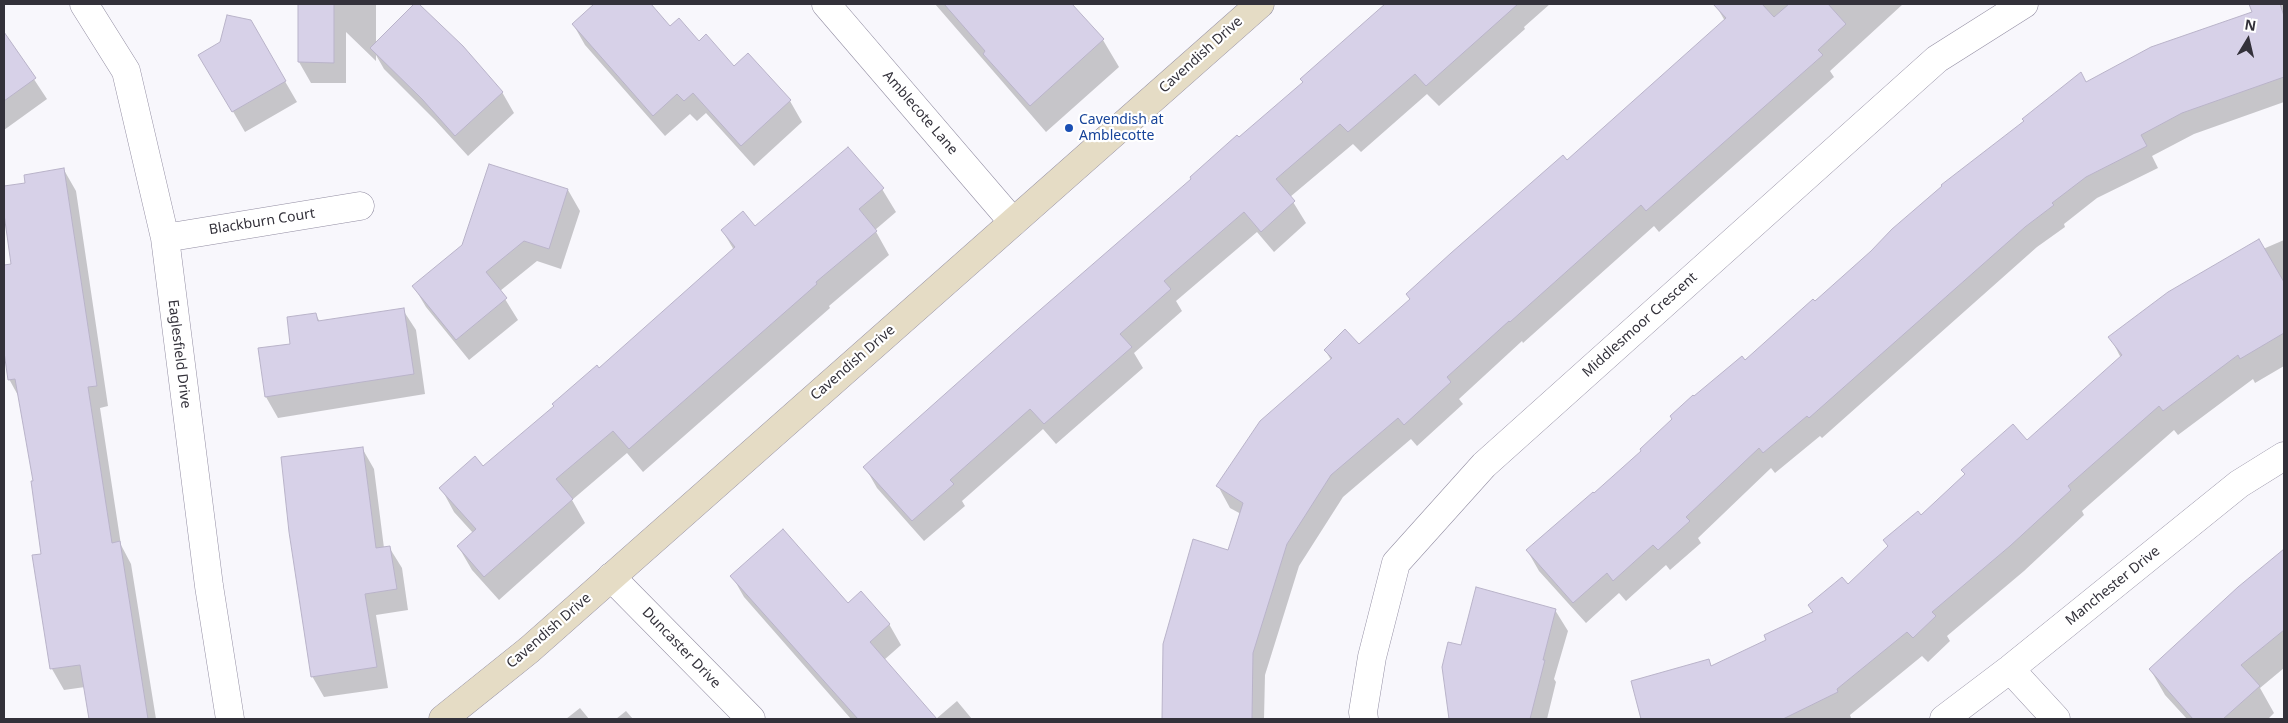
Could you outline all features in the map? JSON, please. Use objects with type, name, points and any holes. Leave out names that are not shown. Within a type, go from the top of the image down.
[{"type":"street","name":"Eaglesfield Drive","points":[[84,4],[126,71],[165,238],[209,586],[230,719]]},
{"type":"street","name":"Amblecote Lane","points":[[826,4],[1013,222]]},
{"type":"street","name":"Cavendish Drive","points":[[443,719],[530,650],[611,576],[1260,4]]},
{"type":"street","name":"Middlesmoor Crescent","points":[[1364,719],[1363,712],[1372,657],[1396,563],[1484,465],[1937,59],[2024,4]]},
{"type":"street","name":"Blackburn Court","points":[[165,238],[360,206]]},
{"type":"street","name":"Manchester Drive","points":[[1944,719],[2010,669],[2238,484],[2284,456]]},
{"type":"street","name":"Duncaster Drive","points":[[611,576],[751,719]]},
{"type":"street","points":[[2010,669],[2056,719]]},
{"type":"building","points":[[298,4],[334,4],[334,63],[298,62]]},
{"type":"building","points":[[414,4],[419,4],[463,46],[503,92],[455,136],[422,99],[370,48]]},
{"type":"building","points":[[594,4],[651,4],[670,26],[679,18],[699,41],[706,34],[734,66],[748,53],[791,100],[741,146],[693,93],[684,101],[677,94],[653,116],[572,24]]},
{"type":"building","points":[[944,4],[1072,4],[1104,39],[1030,106],[983,54],[985,51]]},
{"type":"building","points":[[1385,4],[1518,4],[1426,86],[1415,74],[1348,132],[1340,124],[1276,179],[1295,201],[1261,232],[1244,212],[1164,281],[1171,289],[1120,334],[1132,347],[1044,424],[1030,409],[950,480],[954,484],[912,521],[863,467],[1191,179],[1190,177],[1237,135],[1239,137],[1303,82],[1300,79]]},
{"type":"building","points":[[1713,4],[1762,4],[1774,17],[1789,4],[1828,4],[1846,24],[1818,50],[1823,55],[1646,211],[1641,205],[1509,321],[1447,377],[1451,382],[1404,425],[1398,418],[1331,475],[1287,544],[1253,653],[1252,719],[1162,719],[1163,644],[1193,539],[1228,550],[1243,503],[1216,486],[1260,421],[1332,358],[1324,350],[1345,329],[1359,344],[1410,299],[1406,294],[1451,253],[1563,155],[1567,160],[1726,18]]},
{"type":"building","points":[[2249,4],[2280,4],[2284,16],[2284,77],[2182,113],[2141,135],[2147,146],[2086,177],[2052,203],[2054,205],[2025,227],[1809,418],[1807,416],[1763,453],[1759,448],[1686,517],[1690,521],[1658,550],[1653,545],[1613,581],[1607,573],[1573,603],[1526,550],[1641,451],[1640,449],[1672,419],[1670,416],[1693,395],[1742,356],[1745,360],[1813,299],[1815,301],[1871,251],[1892,229],[1941,185],[2024,121],[2022,119],[2081,72],[2086,82],[2151,47],[2252,12]]},
{"type":"building","points":[[227,15],[251,20],[286,81],[232,112],[198,55],[220,42]]},
{"type":"building","points":[[4,32],[36,78],[4,101]]},
{"type":"building","points":[[848,147],[884,188],[859,209],[877,231],[816,282],[817,284],[629,449],[613,431],[556,479],[573,499],[484,577],[457,546],[476,529],[439,488],[475,456],[483,466],[554,406],[552,404],[597,365],[599,368],[735,247],[721,230],[743,211],[755,226]]},
{"type":"building","points":[[489,164],[568,189],[549,249],[524,241],[486,272],[507,298],[456,340],[412,286],[462,245]]},
{"type":"building","points":[[64,168],[97,386],[88,387],[112,543],[120,541],[148,719],[89,719],[80,665],[50,669],[32,555],[41,554],[31,481],[33,481],[15,379],[8,380],[4,352],[4,265],[11,264],[4,214],[4,186],[25,183],[24,175]]},
{"type":"building","points":[[2259,239],[2284,282],[2284,333],[2240,359],[2238,355],[2163,411],[2159,406],[2068,486],[2071,490],[2010,546],[1932,612],[1936,616],[1913,638],[1907,632],[1837,689],[1838,692],[1783,719],[1641,719],[1631,681],[1709,659],[1711,666],[1766,640],[1764,635],[1813,612],[1808,605],[1842,577],[1848,584],[1888,546],[1883,540],[1918,511],[1921,515],[1965,474],[1961,470],[2013,424],[2027,440],[2122,355],[2108,337],[2168,292]]},
{"type":"building","points":[[404,308],[414,374],[265,397],[258,348],[290,344],[287,317],[316,313],[318,321]]},
{"type":"building","points":[[363,447],[376,548],[390,546],[397,589],[365,594],[377,667],[311,677],[289,532],[281,457]]},
{"type":"building","points":[[783,529],[848,603],[861,591],[890,624],[870,642],[937,719],[858,719],[730,576]]},
{"type":"building","points":[[2284,549],[2284,630],[2241,665],[2260,686],[2223,719],[2193,719],[2149,669],[2238,587]]},
{"type":"building","points":[[1476,587],[1556,609],[1530,719],[1449,719],[1442,667],[1448,642],[1461,645]]},
{"type":"place","name":"Cavendish at Amblecotte","points":[[1069,128]]}]
